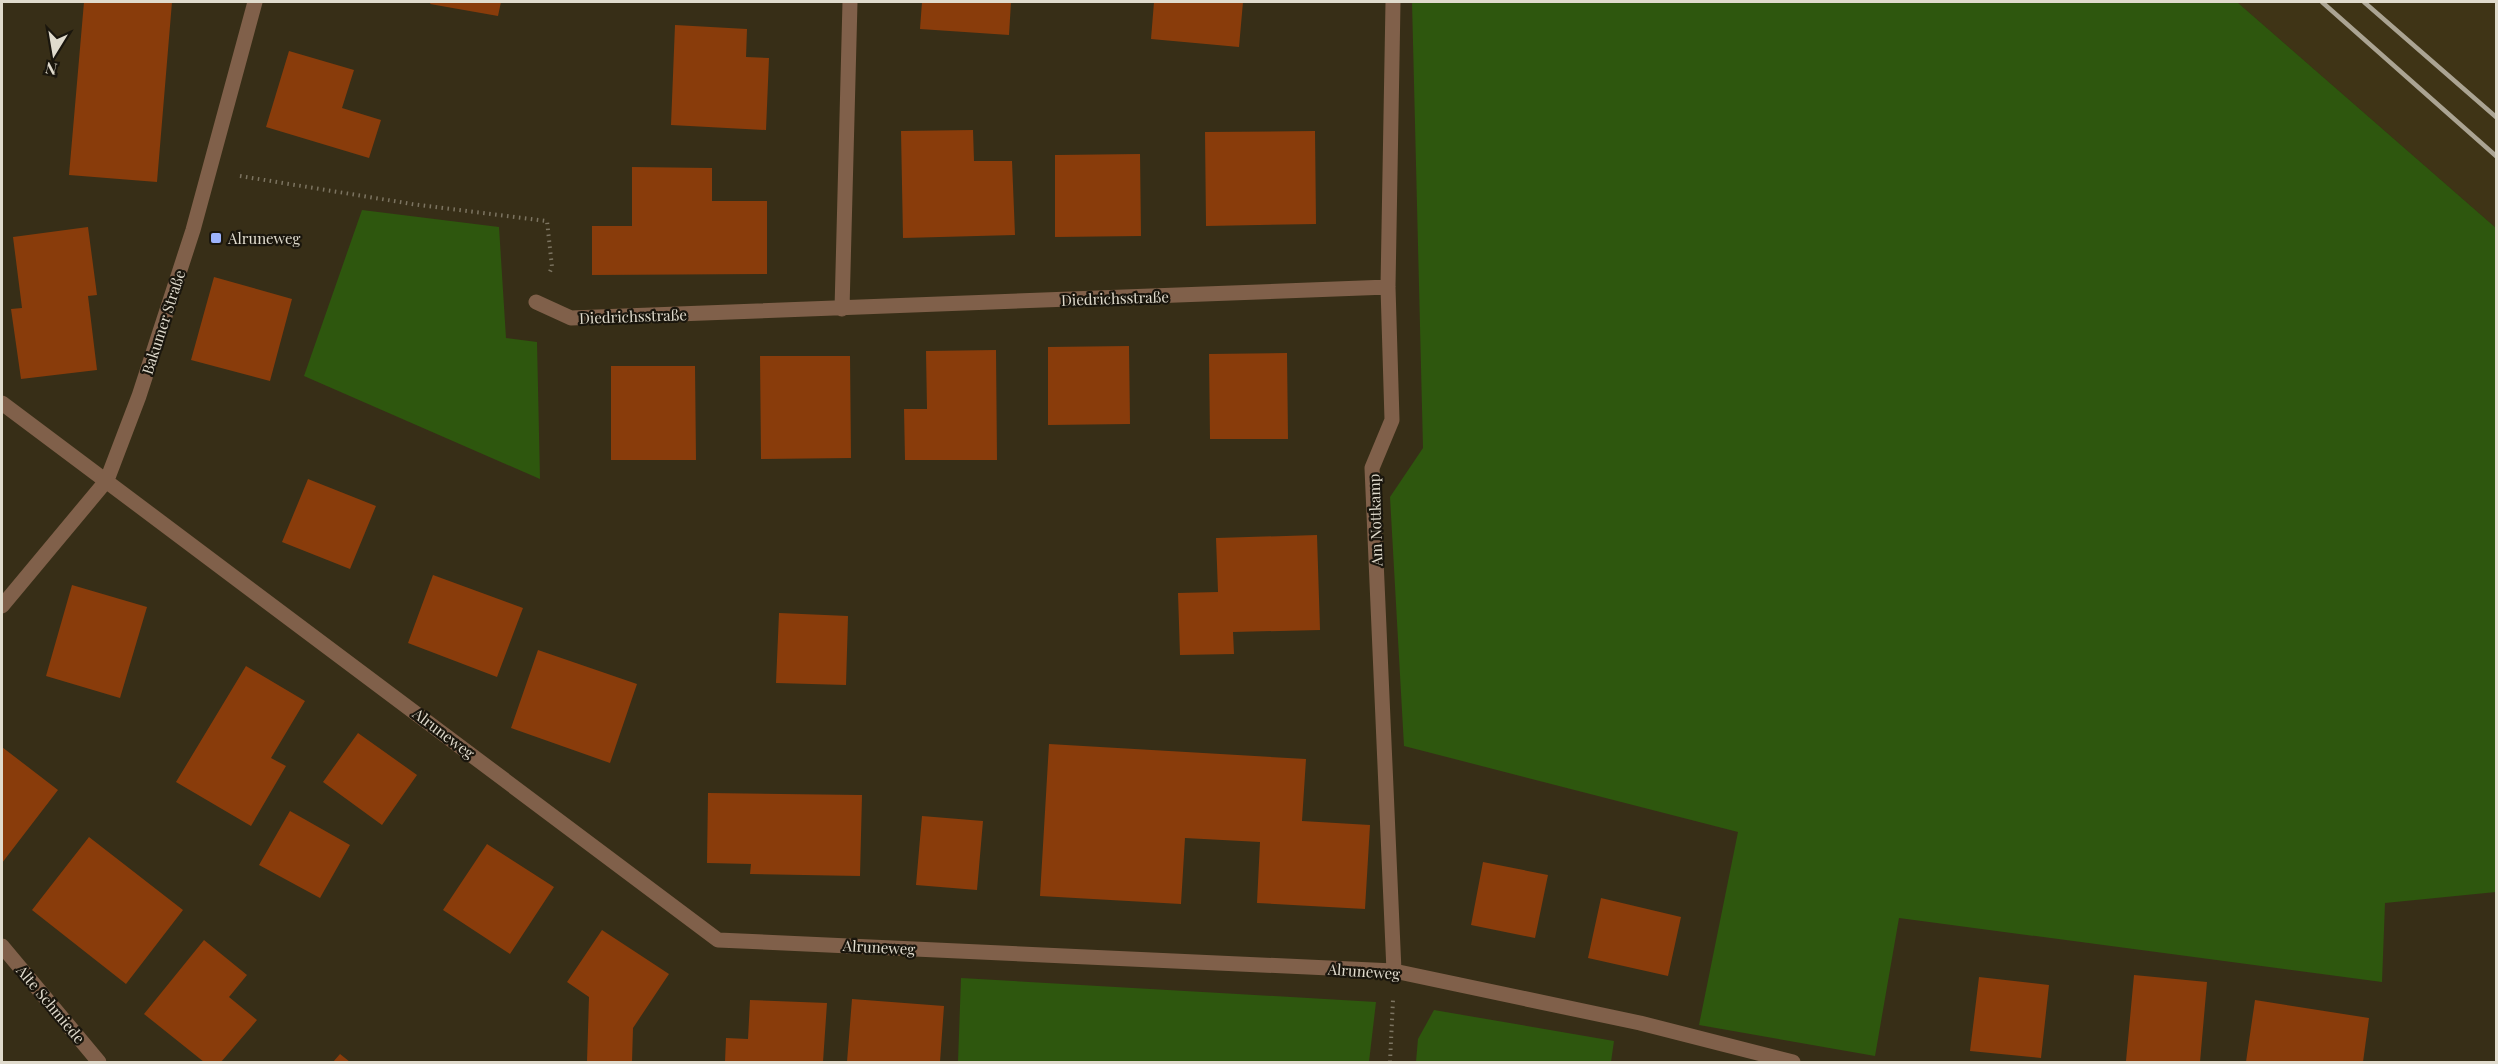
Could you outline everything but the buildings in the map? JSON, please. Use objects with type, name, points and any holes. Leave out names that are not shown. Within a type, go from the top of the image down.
[{"type":"street","name":"Bakumer Straße","points":[[2,606],[107,480],[139,396],[210,171],[255,2]]},
{"type":"street","points":[[842,309],[850,2]]},
{"type":"street","name":"Am Nottkamp","points":[[1393,2],[1388,287],[1392,420],[1372,468],[1394,971]]},
{"type":"street","name":"Diedrichsstraße","points":[[536,302],[571,318],[1388,287]]},
{"type":"street","name":"Alruneweg","points":[[2,403],[718,940],[1394,971],[1640,1023],[1793,1062]]},
{"type":"street","name":"Alte Schmiede","points":[[2,946],[99,1062]]},
{"type":"path","points":[[210,171],[412,204],[547,221],[552,267],[536,302]]},
{"type":"path","points":[[1390,1062],[1394,971]]},
{"type":"shaded area","points":[[2237,2],[2496,2],[2496,228]]},
{"type":"green space","points":[[1412,2],[2237,2],[2496,228],[2496,892],[2385,903],[2382,982],[1899,918],[1875,1056],[1699,1025],[1738,832],[1404,746],[1390,497],[1423,448]]},
{"type":"green space","points":[[362,210],[499,227],[506,338],[537,342],[540,479],[304,376]]},
{"type":"green space","points":[[961,978],[1376,1002],[1369,1062],[958,1062]]},
{"type":"green space","points":[[1434,1010],[1614,1041],[1611,1062],[1416,1062],[1418,1039]]},
{"type":"railway","points":[[2322,2],[2496,156]]},
{"type":"railway","points":[[2364,2],[2496,117]]},
{"type":"place","name":"Alruneweg","points":[[216,238]]}]
